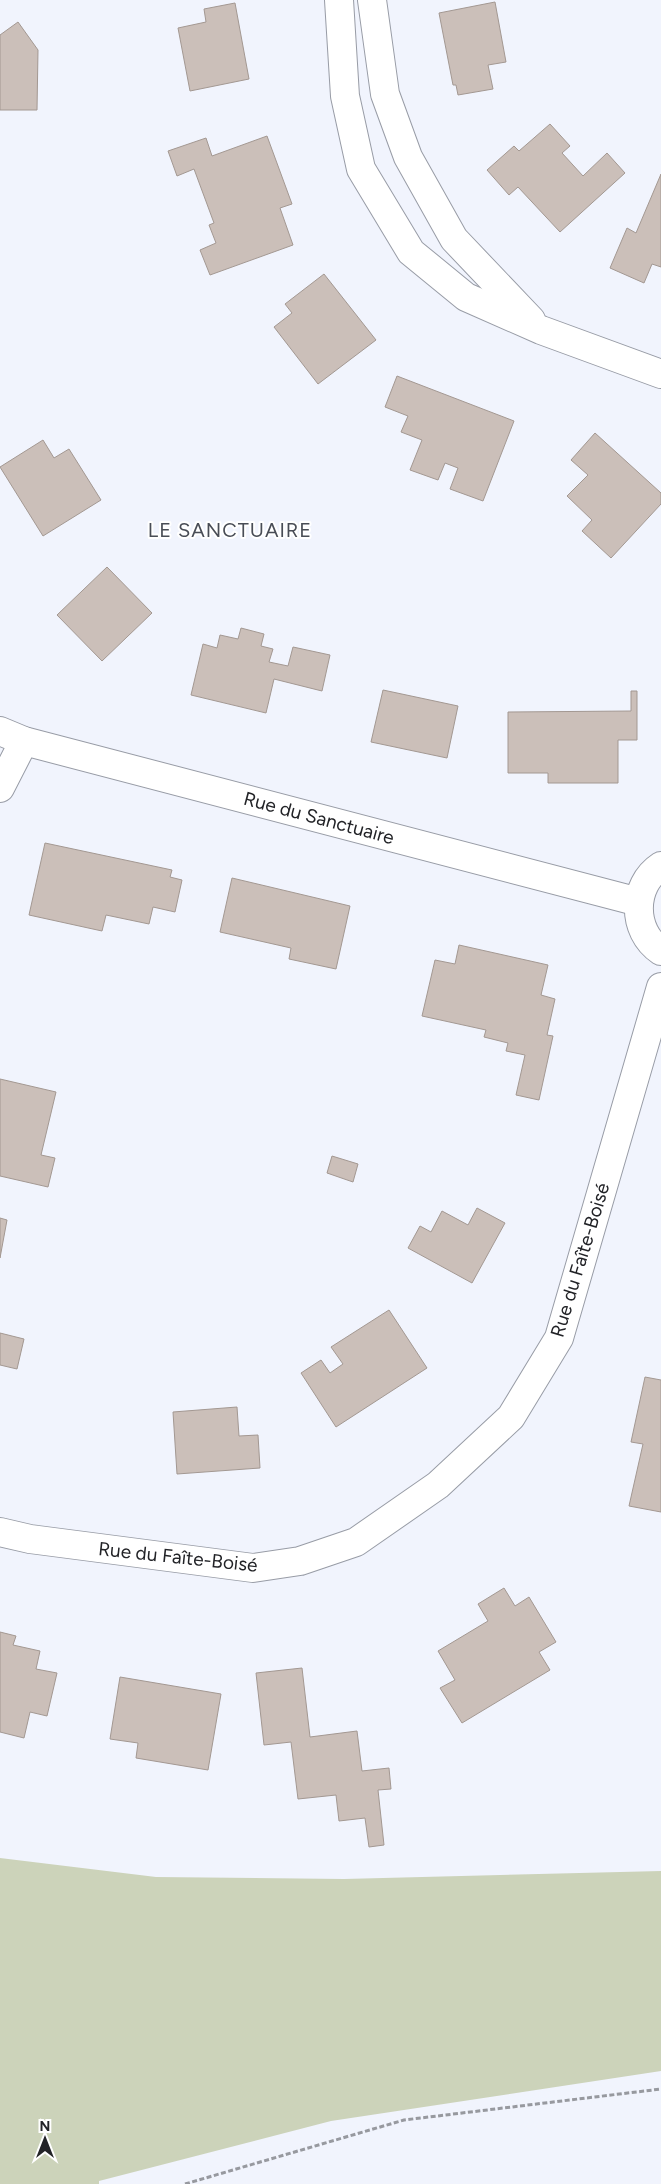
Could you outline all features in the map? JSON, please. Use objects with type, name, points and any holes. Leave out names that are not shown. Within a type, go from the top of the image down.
[{"type":"street","points":[[339,0],[345,96],[362,169],[411,252],[466,297],[541,330],[661,374]]},
{"type":"street","points":[[372,0],[385,94],[408,157],[454,239],[541,330]]},
{"type":"street","points":[[0,788],[12,736]]},
{"type":"street","name":"Rue du Sanctuaire","points":[[12,736],[638,902]]},
{"type":"street","points":[[661,866],[654,871],[644,885],[638,902],[639,919],[645,935],[661,951]]},
{"type":"street","name":"Rue du Faîte-Boisé","points":[[0,1532],[30,1539],[253,1568],[300,1561],[356,1542],[438,1484],[511,1417],[559,1338],[661,987]]},
{"type":"path","points":[[185,2184],[404,2120],[661,2089]]},
{"type":"green space","points":[[0,1858],[156,1877],[344,1879],[661,1871],[661,2071],[331,2121],[99,2181],[99,2184],[0,2184]]},
{"type":"building","points":[[495,2],[506,62],[488,65],[493,89],[458,95],[456,85],[453,85],[439,13]]},
{"type":"building","points":[[235,3],[249,79],[190,91],[178,28],[206,22],[204,9]]},
{"type":"building","points":[[18,22],[38,50],[37,110],[0,110],[0,35]]},
{"type":"building","points":[[550,124],[570,146],[562,153],[583,176],[607,153],[625,173],[560,232],[518,187],[509,195],[487,170],[514,146],[519,151]]},
{"type":"building","points":[[267,136],[292,204],[280,208],[293,245],[210,275],[200,250],[216,243],[209,225],[214,223],[194,169],[177,176],[168,151],[206,138],[212,156]]},
{"type":"building","points":[[661,174],[661,267],[652,264],[644,283],[610,268],[627,228],[636,233]]},
{"type":"building","points":[[324,274],[376,340],[318,384],[274,327],[292,313],[285,304]]},
{"type":"building","points":[[397,376],[514,421],[483,501],[450,489],[458,468],[445,463],[438,480],[410,470],[422,440],[401,432],[408,416],[385,407]]},
{"type":"building","points":[[595,433],[661,493],[661,504],[611,558],[582,531],[592,520],[567,496],[588,475],[571,460]]},
{"type":"building","points":[[43,440],[54,458],[69,449],[101,500],[43,536],[0,467]]},
{"type":"building","points":[[107,567],[152,613],[102,661],[57,615]]},
{"type":"building","points":[[241,628],[264,634],[261,646],[273,649],[269,662],[288,666],[293,647],[330,655],[322,691],[274,679],[266,713],[191,695],[203,644],[217,648],[220,635],[238,639]]},
{"type":"building","points":[[383,690],[458,706],[447,758],[371,742]]},
{"type":"building","points":[[631,691],[637,691],[637,740],[618,740],[618,783],[548,783],[548,773],[508,773],[508,712],[631,711]]},
{"type":"building","points":[[45,843],[172,870],[170,877],[182,880],[175,912],[153,907],[149,924],[106,915],[102,931],[29,915]]},
{"type":"building","points":[[232,878],[350,906],[336,969],[289,959],[291,948],[220,932]]},
{"type":"building","points":[[459,945],[548,965],[541,995],[555,999],[547,1035],[553,1036],[539,1100],[516,1095],[525,1055],[506,1051],[508,1043],[484,1037],[486,1030],[422,1016],[435,960],[455,964]]},
{"type":"building","points":[[0,1079],[56,1092],[41,1155],[55,1158],[48,1187],[0,1176]]},
{"type":"building","points":[[332,1156],[358,1164],[353,1182],[327,1173]]},
{"type":"building","points":[[477,1208],[505,1223],[472,1283],[408,1248],[420,1226],[431,1232],[442,1211],[468,1225]]},
{"type":"building","points":[[0,1218],[7,1220],[0,1258]]},
{"type":"building","points":[[389,1310],[427,1368],[336,1427],[301,1373],[321,1360],[330,1373],[343,1364],[331,1347]]},
{"type":"building","points":[[0,1333],[24,1339],[17,1369],[0,1365]]},
{"type":"building","points":[[645,1377],[661,1380],[661,1512],[629,1506],[643,1444],[631,1442]]},
{"type":"building","points":[[237,1407],[239,1436],[258,1435],[260,1468],[177,1474],[173,1412]]},
{"type":"building","points":[[504,1588],[515,1606],[529,1597],[556,1642],[539,1652],[550,1670],[462,1723],[440,1688],[455,1680],[438,1651],[488,1621],[478,1604]]},
{"type":"building","points":[[0,1632],[16,1636],[13,1645],[40,1651],[36,1669],[57,1673],[47,1716],[30,1712],[24,1738],[0,1732]]},
{"type":"building","points":[[302,1668],[310,1737],[357,1731],[362,1771],[389,1768],[391,1789],[378,1790],[384,1845],[369,1847],[365,1818],[339,1821],[336,1795],[298,1799],[291,1742],[264,1745],[256,1673]]},
{"type":"building","points":[[120,1677],[221,1694],[208,1770],[136,1758],[138,1743],[110,1739]]},
{"type":"district","name":"LE SANCTUAIRE","points":[[230,530]]}]
